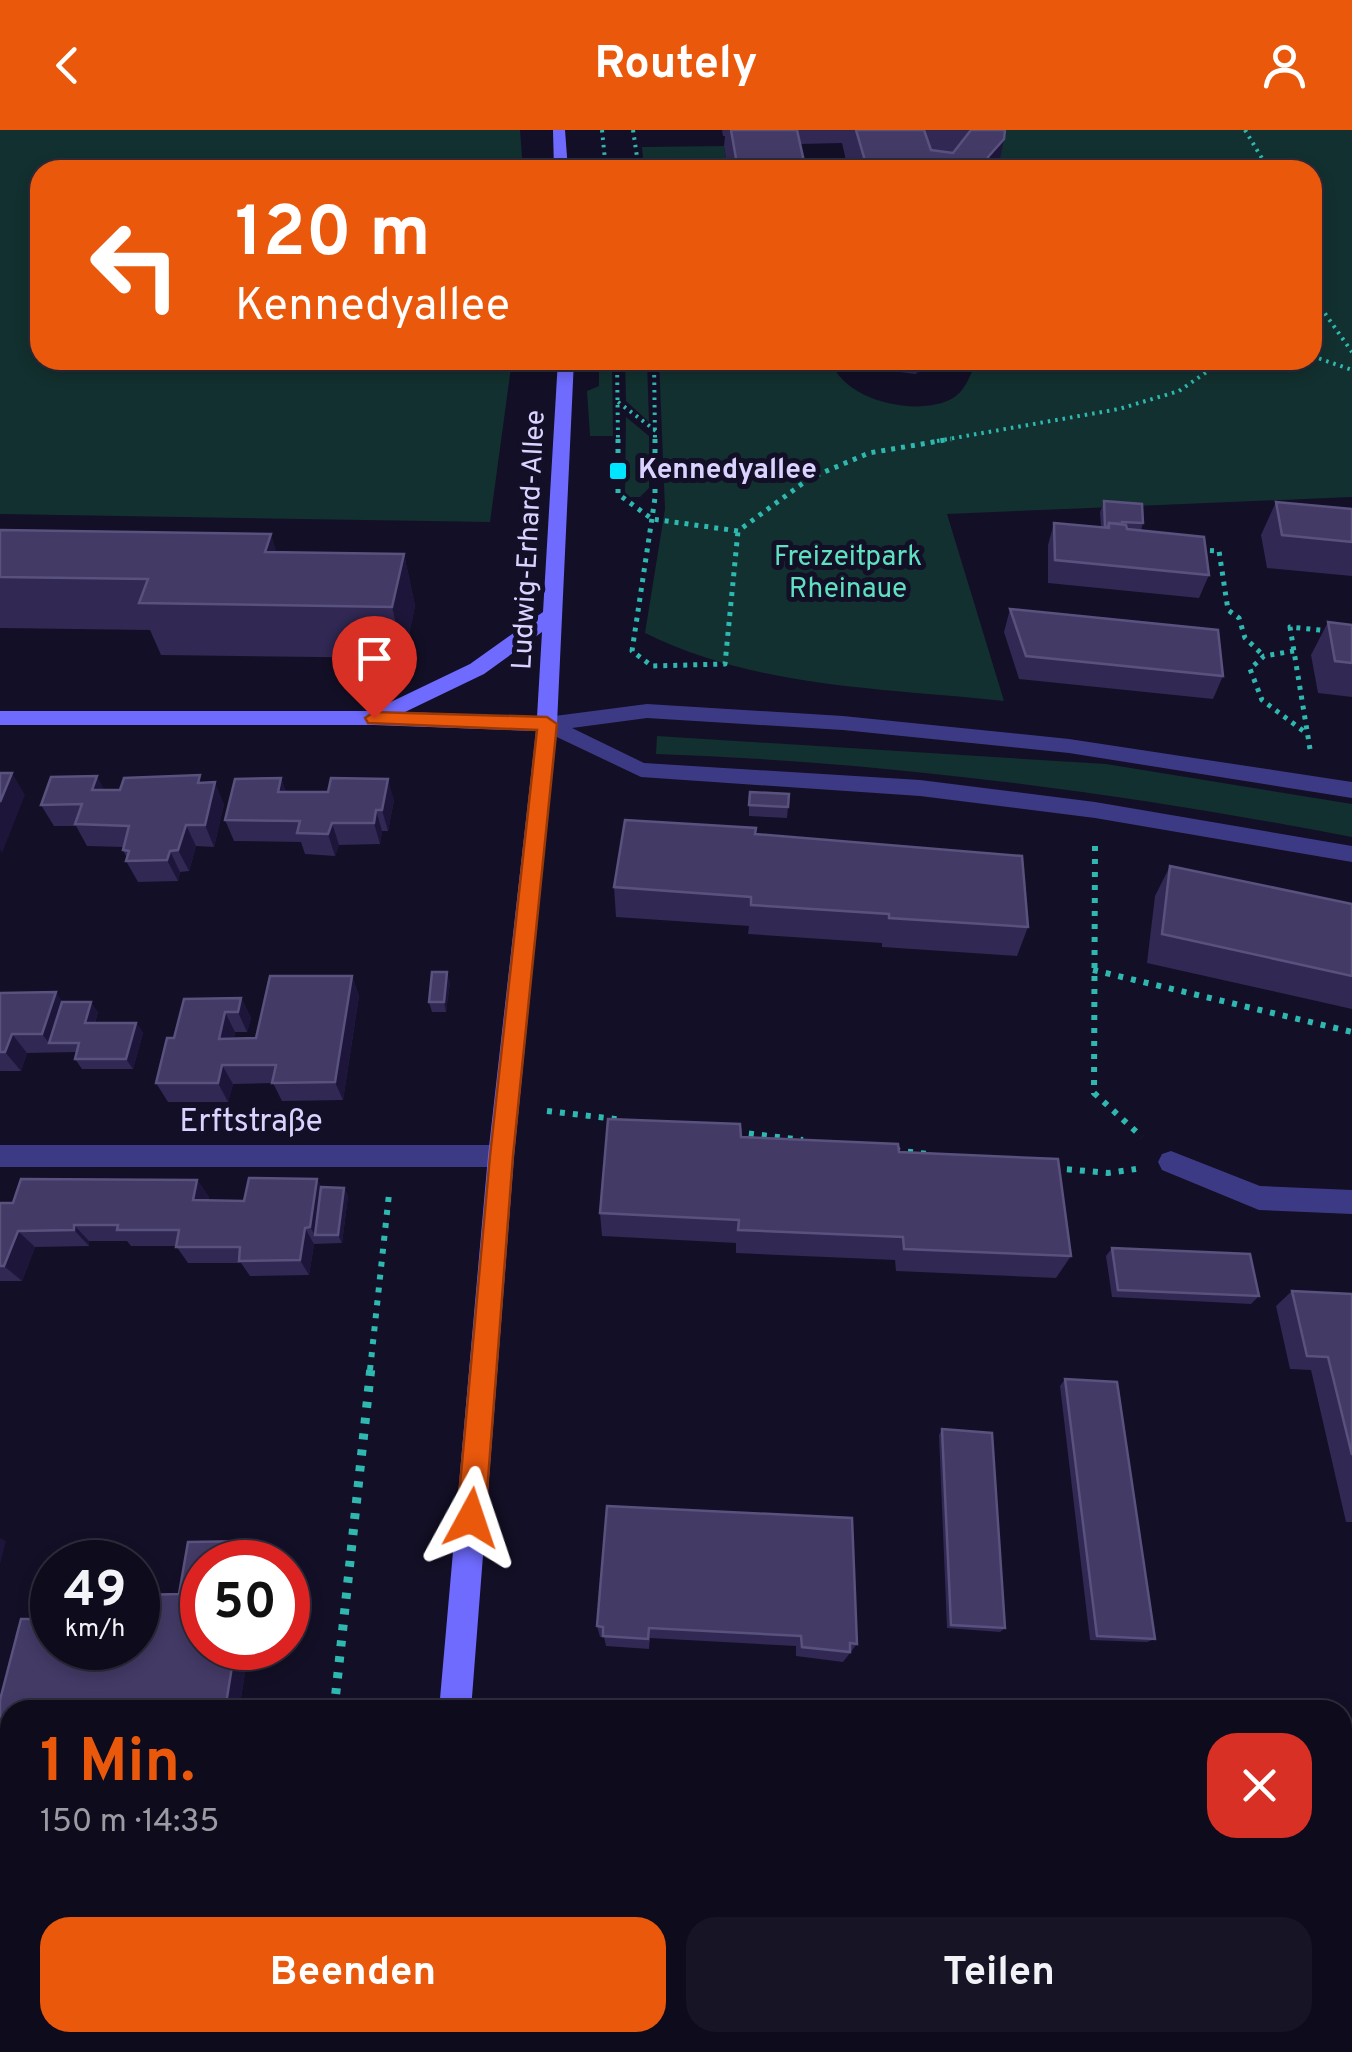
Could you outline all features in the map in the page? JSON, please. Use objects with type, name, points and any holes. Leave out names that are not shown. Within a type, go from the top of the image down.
[{"type":"main road","points":[[559,130],[560,160]]},
{"type":"main road","name":"Ludwig-Erhard-Allee","points":[[456,1700],[501,1156],[547,724],[566,370]]},
{"type":"main road","points":[[374,718],[477,668],[554,614]]},
{"type":"main road","points":[[0,718],[374,718],[547,724]]},
{"type":"street","points":[[547,724],[647,711],[843,723],[1069,746],[1352,790]]},
{"type":"street","points":[[547,724],[641,770],[920,788],[1095,810],[1352,854]]},
{"type":"street","name":"Erftstraße","points":[[0,1156],[501,1156]]},
{"type":"street","points":[[1171,1162],[1260,1198],[1352,1202]]},
{"type":"path","points":[[602,130],[605,160]]},
{"type":"path","points":[[633,130],[638,160]]},
{"type":"path","points":[[1245,130],[1262,160]]},
{"type":"path","points":[[1322,309],[1352,352]]},
{"type":"path","points":[[1322,360],[1352,370]]},
{"type":"path","points":[[617,370],[618,494],[652,519],[738,531],[810,478],[869,452],[1118,409],[1179,391],[1209,370]]},
{"type":"path","points":[[654,370],[657,432],[652,519],[632,652],[652,666],[725,664],[738,531]]},
{"type":"path","points":[[617,402],[657,432]]},
{"type":"path","points":[[1186,548],[1219,552],[1228,610],[1238,618],[1245,638],[1264,656]]},
{"type":"path","points":[[1310,755],[1290,627],[1336,631]]},
{"type":"path","points":[[1294,651],[1264,656],[1250,669],[1251,688],[1269,712],[1308,734]]},
{"type":"path","points":[[1095,810],[1094,1093],[1171,1162]]},
{"type":"path","points":[[1093,970],[1352,1032]]},
{"type":"path","points":[[508,1106],[642,1122]]},
{"type":"path","points":[[720,1130],[816,1141]]},
{"type":"path","points":[[892,1150],[931,1154]]},
{"type":"path","points":[[335,1700],[392,1156]]},
{"type":"path","points":[[1046,1168],[1108,1173],[1171,1162]]},
{"type":"green space","points":[[0,130],[520,130],[522,160],[30,160],[30,370],[511,370],[490,522],[0,514]]},
{"type":"green space","name":"Freizeitpark Rheinaue","points":[[977,130],[1352,130],[1352,497],[947,514],[1004,701],[775,675],[687,651],[645,633],[665,509],[659,370],[836,370],[865,395],[902,406],[921,406],[953,398],[973,370],[1322,370],[1322,160],[989,160]]},
{"type":"green space","points":[[724,146],[726,160],[643,160],[642,147]]},
{"type":"green space","points":[[599,370],[612,370],[613,436],[590,436],[587,391],[599,386]]},
{"type":"green space","points":[[625,370],[647,370],[649,422],[626,401]]},
{"type":"green space","points":[[626,417],[649,436],[649,488],[640,497],[630,497],[625,492]]},
{"type":"green space","points":[[657,736],[1106,764],[1352,804],[1352,837],[1006,782],[831,764],[656,754]]},
{"type":"building","points":[[731,130],[797,130],[804,160],[736,160]]},
{"type":"building","points":[[856,130],[924,130],[931,150],[953,153],[971,130],[1005,130],[1004,139],[989,160],[865,160]]},
{"type":"building","points":[[1104,501],[1142,504],[1143,523],[1109,523],[1105,527]]},
{"type":"building","points":[[1276,502],[1352,509],[1352,542],[1282,535]]},
{"type":"building","points":[[1054,523],[1109,528],[1109,523],[1126,525],[1127,529],[1204,537],[1209,575],[1055,560]]},
{"type":"building","points":[[0,530],[271,534],[265,552],[404,554],[392,607],[139,603],[148,579],[0,577]]},
{"type":"building","points":[[1010,609],[1218,630],[1223,676],[1026,656]]},
{"type":"building","points":[[1328,622],[1352,625],[1352,663],[1335,661]]},
{"type":"building","points":[[0,773],[12,773],[0,802]]},
{"type":"building","points":[[200,775],[198,783],[215,782],[205,825],[186,825],[178,850],[170,851],[167,860],[126,861],[129,851],[123,850],[129,826],[75,824],[82,804],[41,805],[51,777],[97,776],[92,790],[120,790],[124,778]]},
{"type":"building","points":[[281,778],[278,792],[328,792],[331,778],[388,779],[382,810],[376,810],[374,823],[332,823],[328,834],[297,833],[300,821],[225,820],[235,779]]},
{"type":"building","points":[[750,792],[789,794],[788,807],[749,805]]},
{"type":"building","points":[[625,820],[756,828],[755,834],[1022,856],[1028,927],[751,905],[751,897],[614,887]]},
{"type":"building","points":[[1170,866],[1352,904],[1352,976],[1162,934]]},
{"type":"building","points":[[432,972],[447,972],[444,1002],[429,1002]]},
{"type":"building","points":[[270,976],[352,976],[335,1082],[272,1083],[276,1065],[222,1065],[218,1083],[156,1083],[167,1038],[174,1038],[184,999],[241,998],[238,1012],[225,1012],[219,1039],[256,1038]]},
{"type":"building","points":[[56,992],[42,1034],[12,1034],[5,1052],[0,1052],[0,993]]},
{"type":"building","points":[[62,1002],[91,1002],[85,1023],[136,1023],[126,1059],[75,1059],[79,1043],[49,1043]]},
{"type":"building","points":[[608,1119],[740,1124],[741,1137],[898,1144],[899,1152],[1058,1159],[1071,1256],[904,1249],[903,1237],[738,1230],[739,1220],[600,1213]]},
{"type":"building","points":[[249,1178],[317,1179],[310,1227],[305,1228],[300,1260],[239,1261],[240,1247],[176,1247],[179,1230],[74,1225],[74,1230],[18,1231],[4,1266],[0,1266],[0,1203],[13,1203],[21,1179],[197,1180],[193,1200],[244,1201]]},
{"type":"building","points":[[321,1187],[344,1188],[338,1235],[315,1235]]},
{"type":"building","points":[[1112,1248],[1250,1254],[1259,1296],[1118,1290]]},
{"type":"building","points":[[1292,1291],[1352,1294],[1352,1455],[1328,1357],[1307,1356]]},
{"type":"building","points":[[1065,1379],[1117,1382],[1155,1639],[1097,1636]]},
{"type":"building","points":[[942,1429],[992,1433],[1005,1628],[951,1625]]},
{"type":"building","points":[[607,1506],[852,1518],[857,1644],[850,1643],[850,1652],[802,1647],[801,1636],[649,1628],[648,1639],[603,1636],[603,1627],[597,1626]]},
{"type":"building","points":[[180,1588],[180,1670],[231,1670],[227,1700],[0,1700],[21,1619],[30,1619],[30,1670],[160,1670],[160,1594],[179,1594]]},
{"type":"place","name":"Kennedyallee","points":[[618,471]]},
{"type":"route","points":[[374,718],[547,724],[501,1156],[471,1518]]}]
